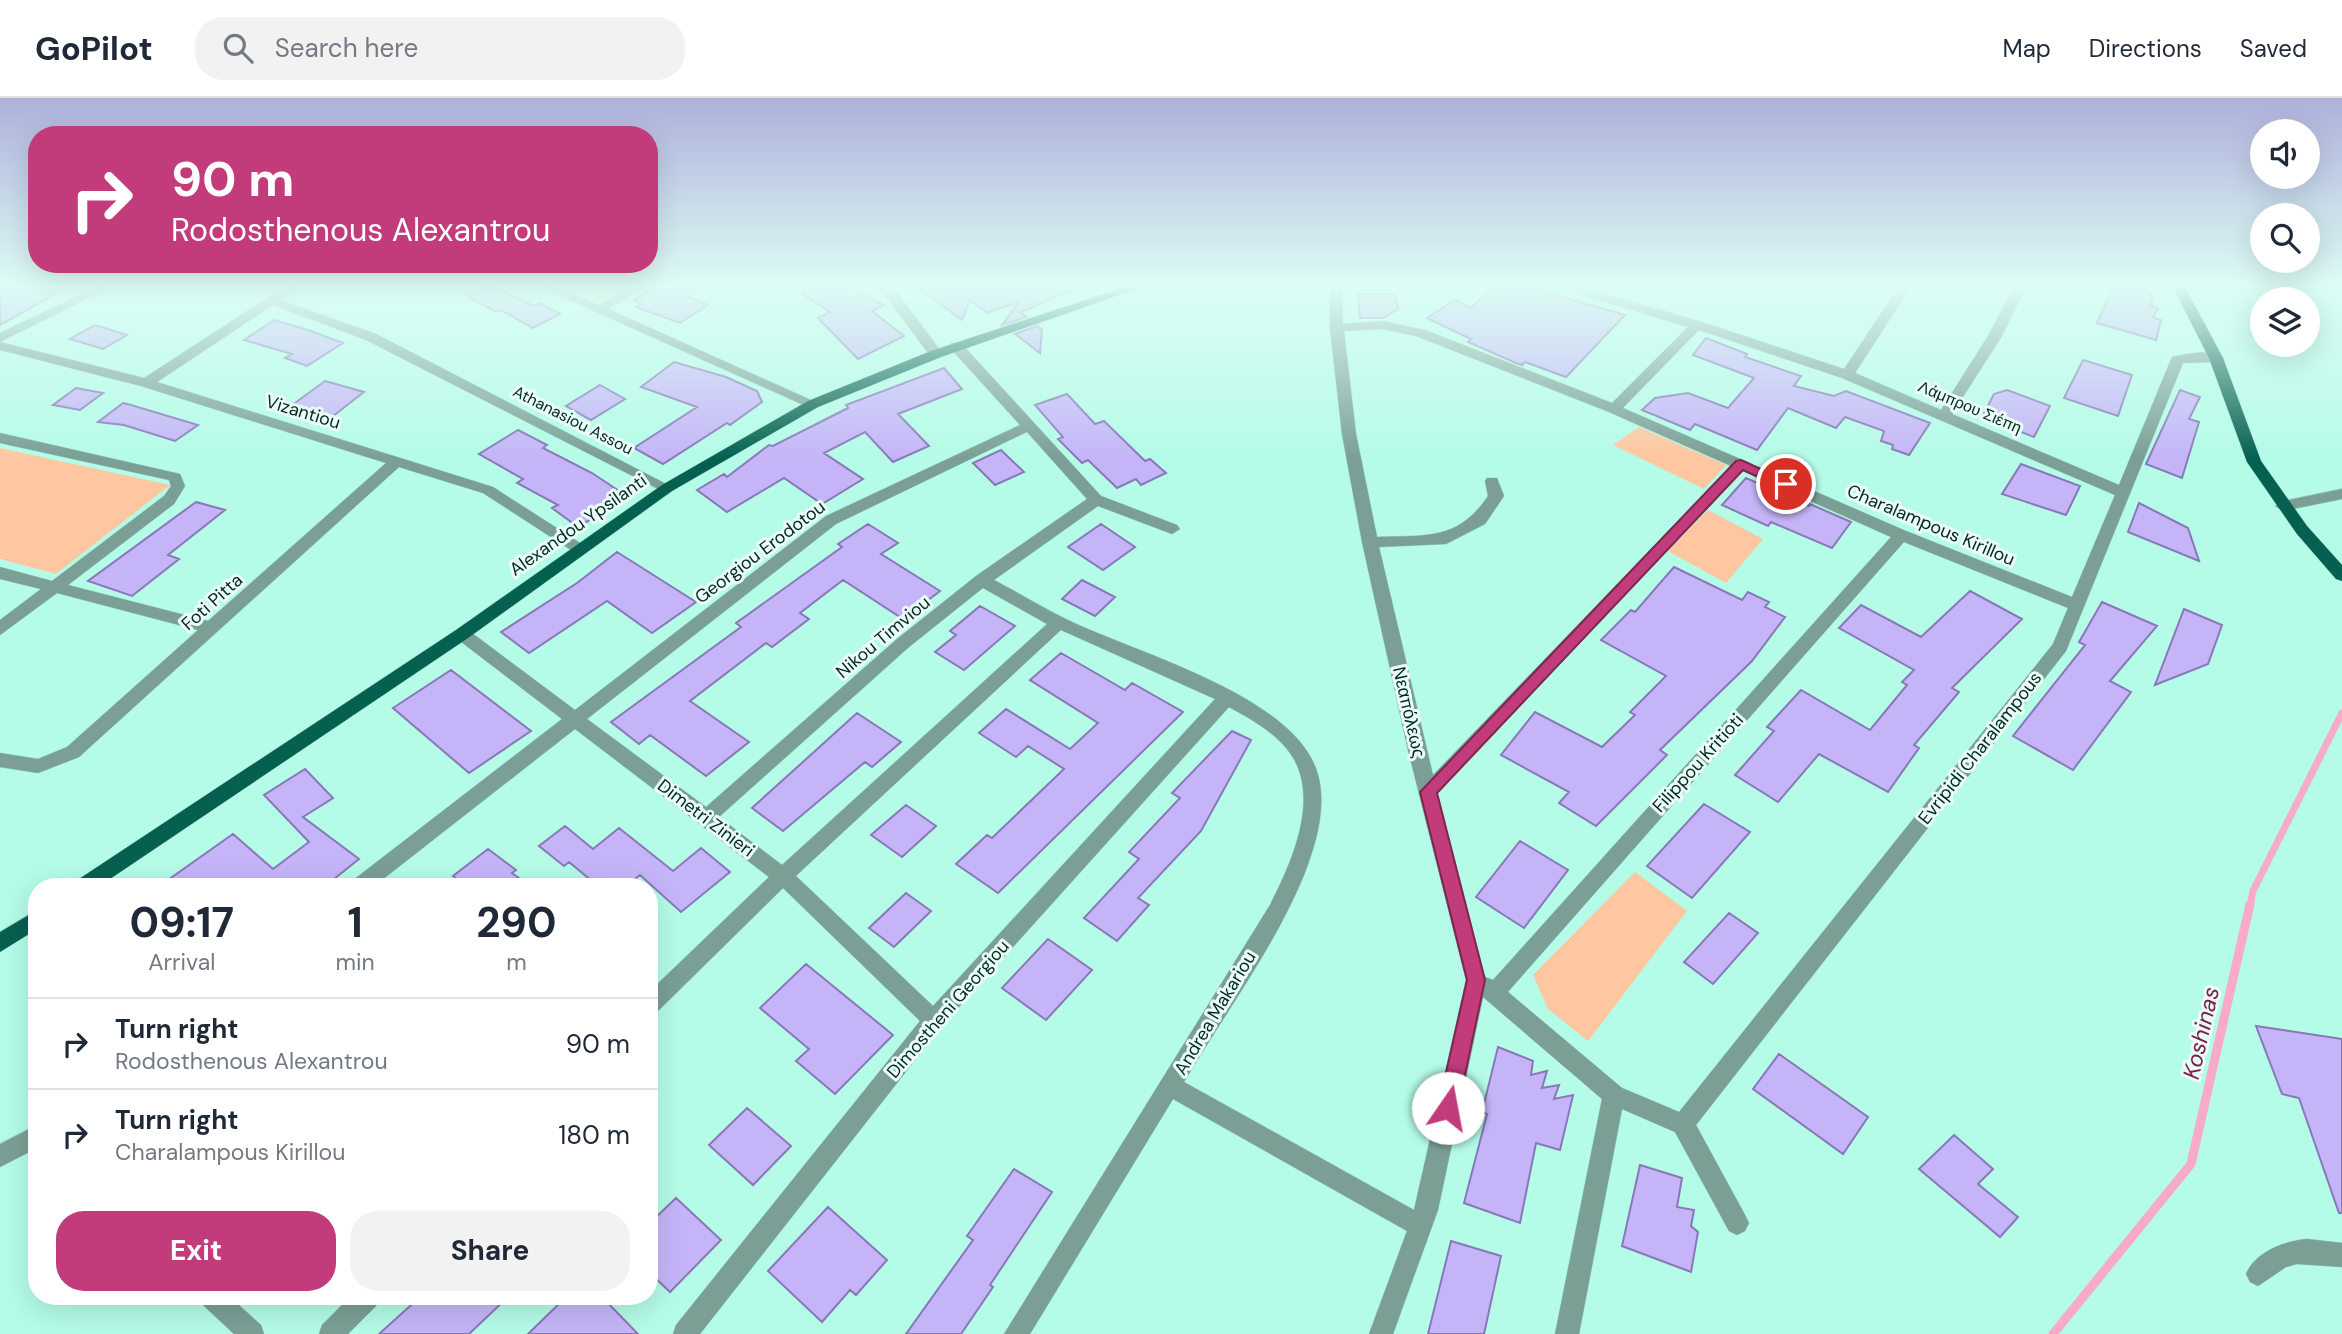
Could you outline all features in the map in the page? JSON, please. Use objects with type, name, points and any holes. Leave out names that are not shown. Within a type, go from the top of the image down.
[{"type":"main road","name":"Alexandou Ypsilanti","points":[[96,878],[462,634],[667,488],[813,404],[966,343]]},
{"type":"main road","points":[[2209,343],[2217,358],[2254,462],[2283,506],[2342,575]]},
{"type":"main road","points":[[0,943],[28,924]]},
{"type":"street","points":[[146,383],[206,343]]},
{"type":"street","name":"Athanasiou Assou","points":[[381,343],[667,488]]},
{"type":"street","points":[[678,343],[813,404]]},
{"type":"street","points":[[928,343],[936,354]]},
{"type":"street","name":"Νεαπόλεως","points":[[1338,343],[1349,435],[1370,542],[1428,792],[1485,986],[1420,1226],[1381,1334]]},
{"type":"street","name":"Charalampous Kirillou","points":[[1445,343],[1614,409],[1901,535],[2078,606]]},
{"type":"street","points":[[1614,409],[1680,343]]},
{"type":"street","name":"Λάμπρου Σιέπη","points":[[1750,343],[1847,375],[1945,414],[2122,492]]},
{"type":"street","points":[[1847,375],[1868,343]]},
{"type":"street","points":[[1945,414],[1991,343]]},
{"type":"street","name":"Vizantiou","points":[[0,346],[146,383],[488,491],[580,548]]},
{"type":"street","points":[[956,346],[1026,427],[1096,500],[1172,528]]},
{"type":"street","name":"Evripidi Charalampous","points":[[1683,1124],[2060,647],[2176,360],[2189,357],[2217,358]]},
{"type":"street","name":"Georgiou Erodotou","points":[[377,878],[574,720],[831,520],[1026,427]]},
{"type":"street","points":[[0,438],[175,477],[178,486],[169,500],[0,629]]},
{"type":"street","name":"Foti Pitta","points":[[0,760],[24,767],[47,766],[73,752],[397,461]]},
{"type":"street","points":[[1428,792],[1741,464]]},
{"type":"street","points":[[1370,542],[1441,540],[1480,520],[1496,496],[1492,481]]},
{"type":"street","points":[[2283,506],[2342,494]]},
{"type":"street","name":"Nikou Timviou","points":[[706,818],[902,643],[982,580],[1096,500]]},
{"type":"street","name":"Filippou Kritioti","points":[[1485,986],[1901,535]]},
{"type":"street","points":[[0,573],[213,628]]},
{"type":"street","name":"Andrea Makariou","points":[[982,580],[1059,622],[1227,698],[1270,726],[1297,749],[1311,785],[1306,848],[1277,911],[1016,1334]]},
{"type":"street","points":[[658,997],[783,876],[1059,622]]},
{"type":"street","name":"Dimetri Zinieri","points":[[462,634],[783,876],[934,1020]]},
{"type":"street","name":"Dimostheni Georgiou","points":[[685,1334],[934,1020],[1227,698]]},
{"type":"street","points":[[1485,986],[1614,1094],[1683,1124],[1737,1223]]},
{"type":"street","points":[[1171,1086],[1420,1226]]},
{"type":"street","points":[[1567,1334],[1614,1094]]},
{"type":"street","points":[[0,1156],[28,1141]]},
{"type":"street","points":[[2258,1274],[2275,1257],[2291,1252],[2320,1251],[2342,1255]]},
{"type":"street","points":[[221,1305],[252,1334]]},
{"type":"street","points":[[331,1334],[359,1305]]},
{"type":"shaded area","points":[[1639,427],[1726,465],[1704,489],[1613,445]]},
{"type":"shaded area","points":[[0,448],[170,485],[56,574],[0,559]]},
{"type":"shaded area","points":[[1708,510],[1763,539],[1726,583],[1668,551]]},
{"type":"shaded area","points":[[1635,872],[1687,911],[1588,1041],[1548,1009],[1533,975]]},
{"type":"building","points":[[82,343],[114,343],[103,349]]},
{"type":"building","points":[[253,343],[343,343],[307,366],[285,358],[292,354]]},
{"type":"building","points":[[842,343],[891,343],[858,359]]},
{"type":"building","points":[[1026,343],[1041,343],[1040,353]]},
{"type":"building","points":[[1470,343],[1599,343],[1566,377],[1525,362],[1522,365]]},
{"type":"building","points":[[1702,343],[1718,343],[1747,354],[1745,357],[1801,376],[1794,386],[1834,396],[1846,391],[1930,423],[1909,455],[1892,449],[1893,445],[1881,441],[1884,431],[1845,417],[1836,428],[1788,408],[1757,450],[1695,424],[1690,430],[1642,410],[1655,398],[1688,393],[1728,408],[1754,378],[1693,355]]},
{"type":"building","points":[[2083,360],[2132,375],[2118,416],[2064,398]]},
{"type":"building","points":[[674,362],[726,377],[757,391],[762,402],[730,425],[727,423],[663,464],[634,448],[697,407],[641,387]]},
{"type":"building","points":[[944,368],[962,389],[898,414],[929,446],[893,462],[865,432],[824,453],[863,479],[822,504],[784,478],[727,512],[697,490],[724,474],[727,477],[769,445],[773,446],[848,408],[846,405]]},
{"type":"building","points":[[325,381],[364,392],[328,420],[288,408]]},
{"type":"building","points":[[600,385],[625,399],[591,420],[566,406]]},
{"type":"building","points":[[76,388],[103,393],[80,410],[53,405]]},
{"type":"building","points":[[2007,390],[2050,406],[2034,437],[1982,417],[1994,394]]},
{"type":"building","points":[[2180,390],[2200,397],[2189,419],[2199,422],[2182,478],[2146,464]]},
{"type":"building","points":[[1067,394],[1095,424],[1104,421],[1145,461],[1150,459],[1166,473],[1141,485],[1136,479],[1117,488],[1088,460],[1082,463],[1058,439],[1063,437],[1035,405]]},
{"type":"building","points":[[123,403],[198,425],[175,441],[124,425],[98,422]]},
{"type":"building","points":[[518,430],[547,445],[543,448],[592,473],[628,497],[578,527],[552,508],[558,505],[517,483],[523,479],[479,454]]},
{"type":"building","points":[[1001,450],[1024,472],[995,485],[973,463]]},
{"type":"building","points":[[2021,464],[2080,486],[2066,515],[2002,494]]},
{"type":"building","points":[[1746,478],[1851,522],[1832,548],[1771,522],[1768,526],[1722,505]]},
{"type":"building","points":[[196,502],[225,510],[168,555],[179,559],[132,596],[88,581]]},
{"type":"building","points":[[2139,503],[2188,528],[2199,561],[2128,532]]},
{"type":"building","points":[[868,524],[898,543],[881,554],[940,591],[903,619],[843,580],[800,613],[809,619],[772,647],[766,643],[690,701],[749,742],[706,776],[650,735],[639,744],[611,722],[741,627],[736,623],[842,547],[838,544]]},
{"type":"building","points":[[1101,524],[1135,547],[1103,570],[1068,547]]},
{"type":"building","points":[[617,552],[696,602],[652,633],[607,601],[529,653],[501,632],[577,583]]},
{"type":"building","points":[[1674,567],[1742,600],[1748,592],[1769,602],[1765,607],[1785,617],[1752,661],[1660,750],[1667,755],[1596,826],[1559,803],[1569,792],[1501,755],[1535,712],[1602,747],[1635,715],[1630,712],[1666,676],[1601,640],[1631,610],[1635,612]]},
{"type":"building","points":[[1082,580],[1115,597],[1095,616],[1062,599]]},
{"type":"building","points":[[1970,591],[2022,619],[1952,688],[1959,692],[1914,745],[1919,748],[1888,792],[1819,754],[1778,802],[1735,775],[1774,731],[1767,727],[1801,690],[1870,730],[1907,685],[1902,682],[1914,670],[1839,628],[1861,605],[1921,637]]},
{"type":"building","points":[[2102,602],[2157,626],[2110,681],[2131,692],[2073,770],[2013,736],[2085,645],[2079,642]]},
{"type":"building","points":[[980,606],[1015,626],[964,670],[935,652],[956,635],[950,631]]},
{"type":"building","points":[[2184,609],[2222,625],[2208,664],[2155,685]]},
{"type":"building","points":[[1061,653],[1125,690],[1132,683],[1183,712],[998,893],[956,864],[987,835],[992,838],[1064,769],[1028,746],[1016,757],[979,733],[1006,709],[1070,749],[1098,723],[1030,680]]},
{"type":"building","points":[[451,670],[531,731],[469,773],[393,708]]},
{"type":"building","points":[[857,713],[901,742],[872,767],[865,762],[783,831],[752,808]]},
{"type":"building","points":[[1232,731],[1251,740],[1201,831],[1138,898],[1149,905],[1117,941],[1084,918],[1139,859],[1129,852],[1180,798],[1172,793]]},
{"type":"building","points":[[305,769],[333,798],[303,817],[359,859],[335,878],[171,878],[233,834],[273,869],[309,842],[264,795]]},
{"type":"building","points":[[1704,804],[1750,832],[1692,898],[1647,866]]},
{"type":"building","points":[[906,805],[936,826],[902,857],[871,835]]},
{"type":"building","points":[[565,826],[593,849],[619,828],[673,871],[701,848],[730,872],[681,912],[658,891],[658,878],[643,878],[640,875],[636,878],[588,878],[569,862],[564,866],[539,846]]},
{"type":"building","points":[[1520,841],[1568,870],[1524,928],[1476,897]]},
{"type":"building","points":[[488,849],[516,870],[512,873],[519,878],[456,878],[453,876]]},
{"type":"building","points":[[906,893],[931,911],[894,947],[869,928]]},
{"type":"building","points":[[1729,913],[1758,933],[1713,984],[1684,962]]},
{"type":"building","points":[[1048,939],[1092,970],[1046,1020],[1002,988]]},
{"type":"building","points":[[806,964],[893,1035],[835,1094],[796,1061],[809,1049],[760,1008]]},
{"type":"building","points":[[2256,1026],[2342,1039],[2342,1213],[2339,1213],[2299,1098],[2282,1094]]},
{"type":"building","points":[[1498,1047],[1533,1061],[1531,1075],[1547,1071],[1542,1088],[1559,1085],[1554,1099],[1573,1095],[1560,1150],[1536,1143],[1520,1223],[1464,1203],[1487,1114],[1482,1112]]},
{"type":"building","points":[[1779,1054],[1868,1117],[1843,1154],[1753,1089]]},
{"type":"building","points":[[747,1108],[791,1146],[753,1185],[709,1145]]},
{"type":"building","points":[[1954,1135],[1993,1169],[1978,1184],[2018,1217],[2000,1237],[1919,1169]]},
{"type":"building","points":[[1640,1165],[1682,1178],[1677,1207],[1694,1210],[1691,1226],[1698,1232],[1691,1272],[1622,1246]]},
{"type":"building","points":[[1014,1169],[1052,1192],[990,1285],[993,1287],[961,1334],[906,1334],[973,1240],[967,1236]]},
{"type":"building","points":[[676,1198],[721,1240],[670,1292],[658,1281],[658,1215]]},
{"type":"building","points":[[828,1207],[887,1260],[856,1295],[850,1290],[822,1322],[768,1271]]},
{"type":"building","points":[[1451,1241],[1501,1256],[1484,1334],[1428,1334]]},
{"type":"building","points":[[411,1305],[500,1305],[469,1334],[379,1334]]},
{"type":"building","points":[[558,1305],[610,1305],[638,1334],[528,1334]]},
{"type":"waterway","name":"Koshinas","points":[[2250,906],[2253,891],[2342,713]]},
{"type":"waterway","name":"Koshinas","points":[[2053,1334],[2191,1164],[2250,904]]},
{"type":"route","points":[[1448,1108],[1476,980],[1428,792],[1741,464],[1786,484]]}]
